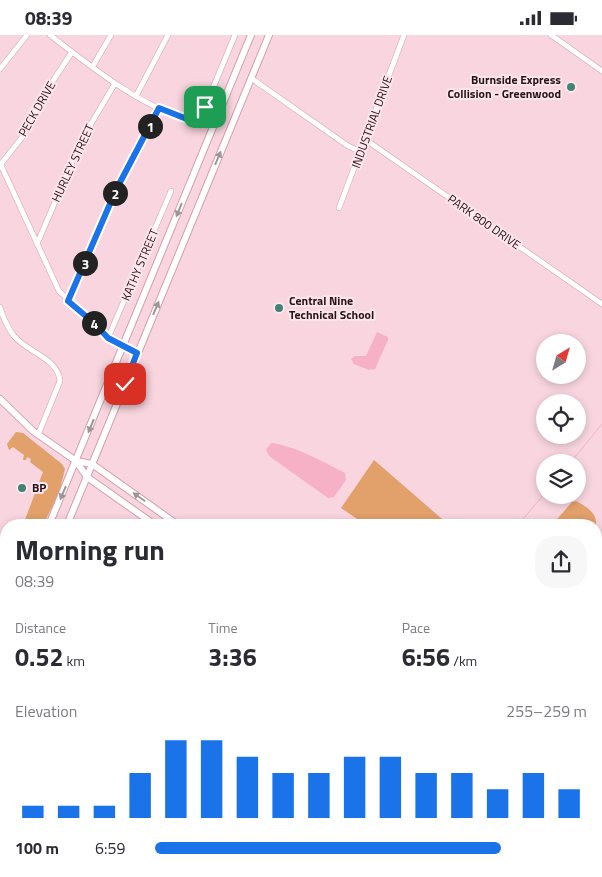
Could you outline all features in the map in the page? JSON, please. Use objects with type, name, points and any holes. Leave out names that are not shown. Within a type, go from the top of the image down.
[{"type":"main road","points":[[52,519],[251,35]]},
{"type":"main road","points":[[70,519],[269,35]]},
{"type":"main road","points":[[0,399],[38,435],[76,461],[87,477],[146,519]]},
{"type":"main road","points":[[76,461],[92,464],[170,519]]},
{"type":"street","points":[[0,69],[27,35]]},
{"type":"street","points":[[50,35],[93,66],[114,85],[159,108],[192,121],[200,117],[235,35]]},
{"type":"street","points":[[93,66],[111,35]]},
{"type":"street","points":[[136,96],[168,35]]},
{"type":"street","name":"INDUSTRIAL DRIVE","points":[[339,208],[404,35]]},
{"type":"street","points":[[551,35],[602,71]]},
{"type":"street","name":"PECK DRIVE","points":[[0,163],[23,136],[34,118],[39,102],[72,52]]},
{"type":"street","points":[[251,78],[361,152]]},
{"type":"street","name":"HURLEY STREET","points":[[37,244],[82,139],[114,85]]},
{"type":"street","points":[[68,301],[116,190],[159,108]]},
{"type":"street","name":"PARK 800 DRIVE","points":[[366,140],[602,304]]},
{"type":"street","points":[[0,163],[53,280],[68,301],[94,323],[108,338],[137,353]]},
{"type":"street","name":"KATHY STREET","points":[[108,338],[171,191]]},
{"type":"street","points":[[0,307],[6,324],[14,336],[54,365],[59,373],[60,381],[38,435]]},
{"type":"shaded area","points":[[377,332],[388,337],[388,340],[375,369],[369,370],[354,364],[351,359],[355,356],[366,356]]},
{"type":"shaded area","points":[[16,432],[23,433],[62,464],[65,469],[59,493],[46,519],[25,519],[43,472],[30,462],[31,459],[27,457],[26,460],[23,460],[24,455],[13,447],[9,450],[7,444]]},
{"type":"shaded area","points":[[271,443],[289,447],[319,460],[345,473],[346,480],[334,497],[328,498],[269,456],[266,450]]},
{"type":"shaded area","points":[[374,460],[442,519],[357,519],[341,508]]},
{"type":"shaded area","points":[[570,504],[581,504],[593,514],[596,519],[557,519]]},
{"type":"waterway","points":[[577,454],[602,424]]},
{"type":"waterway","points":[[523,519],[536,504]]},
{"type":"place","name":"Burnside Express Collision - Greenwood","points":[[571,87]]},
{"type":"place","name":"Central Nine Technical School","points":[[279,308]]},
{"type":"place","name":"BP","points":[[22,488]]},
{"type":"route","points":[[125,384],[137,353],[101,333],[94,323],[68,301],[116,190],[159,108],[180,118],[192,121],[200,117],[205,107]]}]
